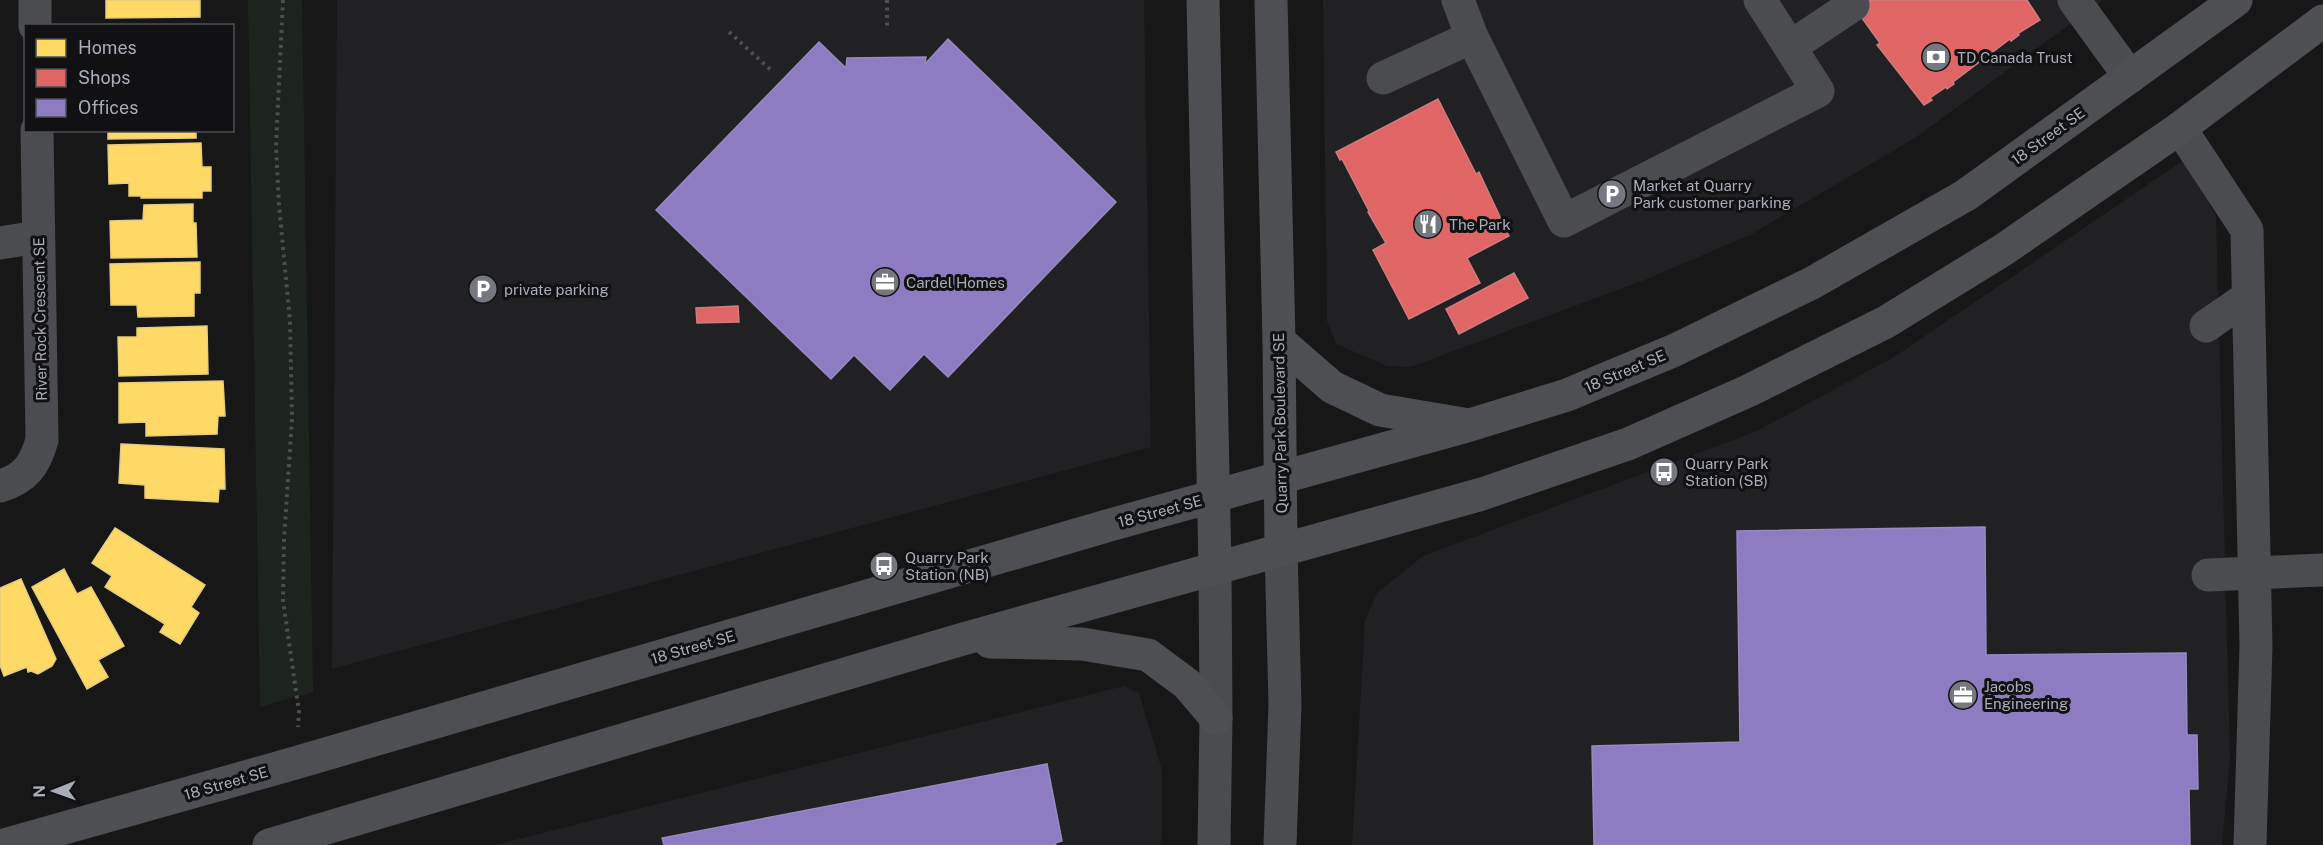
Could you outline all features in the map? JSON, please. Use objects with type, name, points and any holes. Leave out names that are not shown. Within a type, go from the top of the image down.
[{"type":"main road","points":[[1203,0],[1215,568]]},
{"type":"main road","name":"Quarry Park Boulevard SE","points":[[1271,0],[1281,549]]},
{"type":"main road","name":"18 Street SE","points":[[4,845],[296,763],[1568,395],[1675,350],[1812,283],[1966,195],[2236,0]]},
{"type":"main road","points":[[269,845],[956,641],[1482,494],[1628,444],[1748,391],[1886,322],[2003,250],[2180,128],[2323,21]]},
{"type":"main road","points":[[1279,341],[1332,387],[1380,410],[1470,425]]},
{"type":"main road","points":[[956,641],[1082,644],[1148,656],[1187,684],[1216,717]]},
{"type":"street","points":[[35,0],[35,24]]},
{"type":"street","points":[[1458,0],[1472,37],[1564,220],[1818,91],[1760,0]]},
{"type":"street","points":[[2074,0],[2130,77]]},
{"type":"street","points":[[1790,47],[1853,5]]},
{"type":"street","points":[[1383,78],[1472,37]]},
{"type":"street","points":[[2180,128],[2247,230],[2256,646],[2250,845]]},
{"type":"street","name":"River Rock Crescent SE","points":[[0,486],[12,482],[29,471],[38,455],[42,440],[37,132]]},
{"type":"street","points":[[0,243],[38,237]]},
{"type":"street","points":[[2206,326],[2248,297]]},
{"type":"street","name":"Quarry Park Boulevard SE","points":[[1280,845],[1285,705],[1281,549]]},
{"type":"street","points":[[1214,845],[1215,568]]},
{"type":"street","points":[[2208,575],[2323,570]]},
{"type":"path","points":[[283,0],[276,146],[290,321],[292,420],[284,540],[283,600],[299,712],[296,763]]},
{"type":"path","points":[[887,0],[887,29]]},
{"type":"path","points":[[729,32],[773,72]]},
{"type":"shaded area","points":[[248,0],[302,0],[313,692],[260,707]]},
{"type":"shaded area","points":[[337,0],[1144,0],[1151,447],[332,669]]},
{"type":"shaded area","points":[[1323,0],[2103,0],[1915,138],[1750,235],[1647,279],[1411,367],[1387,366],[1336,344],[1327,321]]},
{"type":"shaded area","points":[[2184,160],[2216,216],[2230,758],[2222,845],[1352,845],[1365,621],[1377,593],[1423,556],[1757,431],[1894,357]]},
{"type":"shaded area","points":[[1124,686],[1139,693],[1162,770],[1160,845],[495,845]]},
{"type":"building: Homes","points":[[106,0],[200,0],[200,17],[106,18]]},
{"type":"building: Homes","points":[[108,132],[196,132],[196,138],[108,139]]},
{"type":"building: Homes","points":[[201,143],[202,167],[211,167],[211,191],[202,191],[202,198],[141,198],[141,196],[129,196],[129,183],[109,184],[108,145]]},
{"type":"building: Homes","points":[[193,204],[197,257],[111,258],[110,221],[143,220],[144,205]]},
{"type":"building: Homes","points":[[200,262],[200,293],[194,293],[194,316],[138,317],[137,305],[111,305],[110,264]]},
{"type":"building: Homes","points":[[207,326],[208,374],[119,376],[118,337],[137,337],[137,328]]},
{"type":"building: Homes","points":[[223,381],[225,416],[218,416],[217,434],[146,436],[146,422],[119,423],[119,383]]},
{"type":"building: Homes","points":[[121,444],[224,449],[225,489],[219,489],[218,502],[145,498],[145,485],[119,483]]},
{"type":"building: Homes","points":[[115,528],[205,585],[191,607],[199,613],[180,644],[160,632],[165,624],[105,587],[112,576],[92,563]]},
{"type":"building: Homes","points":[[64,569],[77,594],[91,587],[124,646],[98,660],[108,677],[87,689],[32,587]]},
{"type":"building: Homes","points":[[21,579],[56,659],[52,666],[38,674],[28,672],[27,667],[4,676],[0,665],[0,588]]},
{"type":"building: Shops","name":"TD Canada Trust","points":[[1849,0],[2027,0],[2040,20],[2017,34],[2019,35],[2011,41],[2010,39],[1953,82],[1954,84],[1930,98],[1932,100],[1924,105],[1877,45],[1880,43]]},
{"type":"building: Shops","points":[[1438,99],[1476,174],[1479,172],[1509,236],[1467,258],[1480,283],[1409,319],[1373,250],[1386,243],[1342,159],[1340,160],[1336,152]]},
{"type":"building: Shops","points":[[1514,273],[1528,298],[1459,334],[1446,309]]},
{"type":"building: Shops","points":[[738,306],[739,322],[697,323],[696,308]]},
{"type":"building: Offices","name":"Cardel Homes","points":[[948,39],[1116,202],[948,377],[924,354],[890,390],[854,355],[831,379],[656,210],[819,42],[846,68],[847,58],[926,57],[925,64]]},
{"type":"building: Offices","name":"Jacobs Engineering","points":[[1985,527],[1986,655],[2186,653],[2187,735],[2197,735],[2198,789],[2189,789],[2190,845],[1594,845],[1592,746],[1740,742],[1737,531]]},
{"type":"building: Offices","points":[[1047,764],[1062,841],[1055,843],[1056,845],[664,845],[662,838]]},
{"type":"place","name":"TD Canada Trust","points":[[1936,57]]},
{"type":"place","name":"Market at Quarry Park customer parking","points":[[1612,194]]},
{"type":"place","name":"The Park","points":[[1428,224]]},
{"type":"place","name":"Cardel Homes","points":[[885,282]]},
{"type":"place","name":"private parking","points":[[483,289]]},
{"type":"place","name":"Quarry Park Station (SB)","points":[[1664,472]]},
{"type":"place","name":"Quarry Park Station (NB)","points":[[884,566]]},
{"type":"place","name":"Jacobs Engineering","points":[[1963,695]]}]
